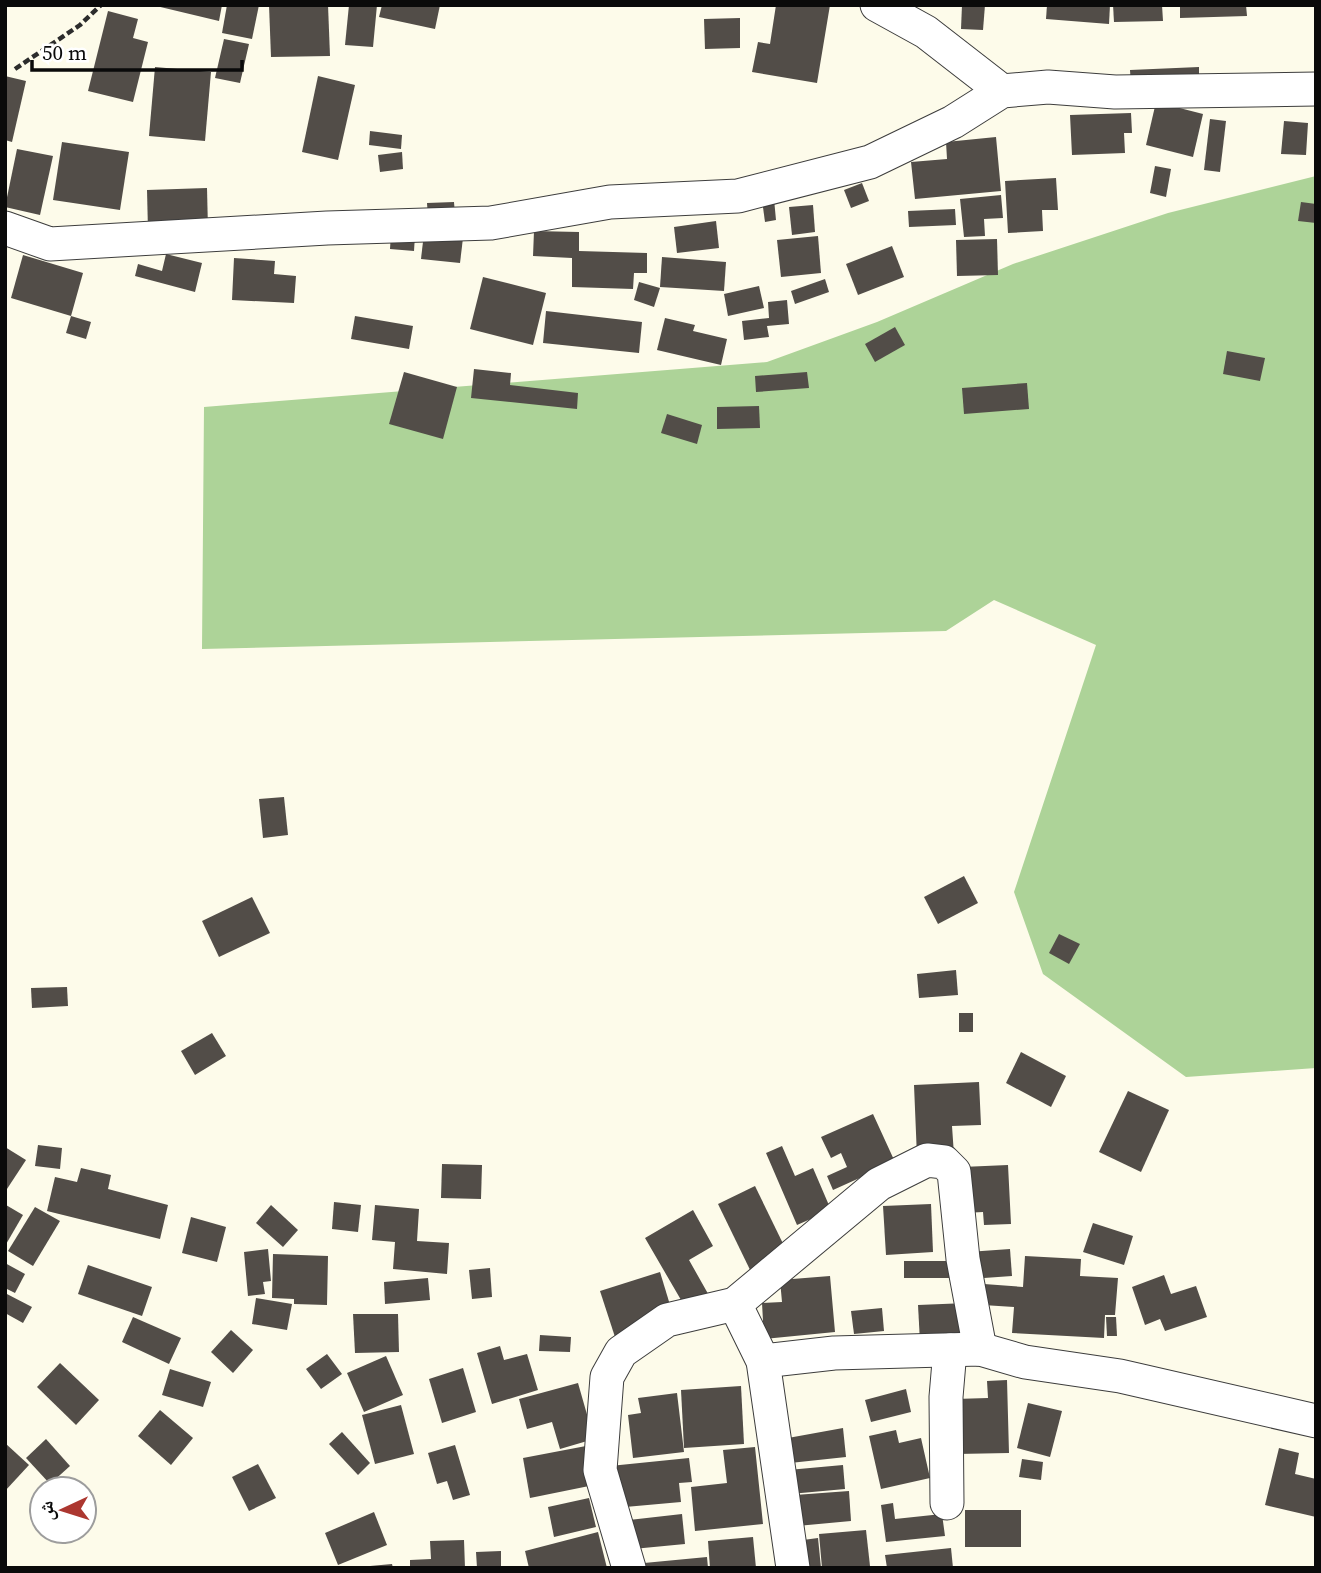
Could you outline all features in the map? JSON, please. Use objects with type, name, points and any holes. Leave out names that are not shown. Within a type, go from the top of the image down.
[{"type":"street","points":[[877,5],[926,32],[1002,91]]},
{"type":"street","points":[[5,228],[50,244],[168,240],[327,228],[491,223],[610,201],[738,196],[870,162],[953,122],[1002,91],[1048,87],[1115,92],[1316,89]]},
{"type":"street","points":[[629,1568],[600,1470],[607,1377],[621,1352],[667,1320],[736,1304],[879,1184],[927,1160],[944,1162],[954,1172],[963,1259],[965,1349],[946,1397],[947,1503]]},
{"type":"street","points":[[736,1304],[763,1361],[793,1568]]},
{"type":"street","points":[[763,1361],[834,1353],[965,1349],[1025,1362],[1120,1376],[1316,1421]]},
{"type":"path","points":[[15,69],[80,25],[101,5]]},
{"type":"green space","points":[[1316,176],[1316,1068],[1186,1077],[1043,974],[1014,892],[1096,645],[994,600],[946,631],[202,649],[204,407],[767,362],[877,322],[1013,264],[1168,213]]},
{"type":"building","points":[[152,5],[222,5],[219,21]]},
{"type":"building","points":[[227,5],[259,5],[252,39],[222,33]]},
{"type":"building","points":[[269,5],[328,5],[330,56],[271,57]]},
{"type":"building","points":[[349,5],[377,5],[373,47],[345,45]]},
{"type":"building","points":[[382,5],[440,5],[435,29],[379,17]]},
{"type":"building","points":[[776,5],[830,5],[817,83],[752,72],[758,42],[770,44]]},
{"type":"building","points":[[962,5],[985,5],[983,30],[961,29]]},
{"type":"building","points":[[1047,5],[1110,5],[1109,24],[1046,19]]},
{"type":"building","points":[[1113,5],[1162,5],[1163,21],[1114,22]]},
{"type":"building","points":[[1180,5],[1246,5],[1247,16],[1180,18]]},
{"type":"building","points":[[108,11],[138,19],[133,38],[148,42],[133,102],[88,91]]},
{"type":"building","points":[[740,18],[740,48],[705,49],[704,19]]},
{"type":"building","points":[[224,39],[249,44],[240,83],[215,78]]},
{"type":"building","points":[[155,67],[211,72],[205,141],[149,136]]},
{"type":"building","points":[[1199,67],[1199,82],[1131,85],[1130,70]]},
{"type":"building","points":[[5,76],[26,81],[12,142],[5,140]]},
{"type":"building","points":[[318,76],[355,85],[338,160],[302,152]]},
{"type":"building","points":[[1156,102],[1203,114],[1193,157],[1146,145]]},
{"type":"building","points":[[1131,113],[1132,133],[1124,133],[1125,153],[1072,155],[1070,115]]},
{"type":"building","points":[[1210,119],[1226,121],[1220,172],[1204,170]]},
{"type":"building","points":[[1284,121],[1308,123],[1306,155],[1281,154]]},
{"type":"building","points":[[370,131],[402,135],[401,149],[369,145]]},
{"type":"building","points":[[996,137],[1001,191],[915,199],[911,162],[947,159],[946,142]]},
{"type":"building","points":[[62,142],[129,152],[120,210],[53,200]]},
{"type":"building","points":[[17,149],[53,156],[40,215],[5,207]]},
{"type":"building","points":[[402,152],[403,169],[380,172],[378,155]]},
{"type":"building","points":[[1155,166],[1171,169],[1166,197],[1150,193]]},
{"type":"building","points":[[1056,178],[1058,210],[1042,210],[1043,231],[1008,233],[1005,181]]},
{"type":"building","points":[[862,183],[869,201],[851,208],[844,190]]},
{"type":"building","points":[[207,188],[208,230],[148,231],[147,190]]},
{"type":"building","points":[[1001,195],[1003,218],[984,219],[985,236],[964,237],[960,199]]},
{"type":"building","points":[[774,199],[776,220],[765,222],[762,200]]},
{"type":"building","points":[[454,202],[455,215],[428,217],[427,203]]},
{"type":"building","points":[[1301,202],[1316,204],[1316,223],[1298,221]]},
{"type":"building","points":[[813,205],[815,232],[792,235],[789,207]]},
{"type":"building","points":[[955,209],[956,225],[909,227],[908,211]]},
{"type":"building","points":[[716,221],[719,248],[677,253],[674,227]]},
{"type":"building","points":[[534,231],[579,232],[579,251],[647,253],[647,273],[634,273],[633,289],[572,287],[572,258],[533,256]]},
{"type":"building","points":[[424,233],[463,238],[460,263],[421,259]]},
{"type":"building","points":[[391,234],[415,236],[414,251],[390,249]]},
{"type":"building","points":[[818,236],[821,273],[781,277],[777,240]]},
{"type":"building","points":[[997,239],[998,275],[957,276],[956,240]]},
{"type":"building","points":[[892,246],[904,277],[858,295],[846,264]]},
{"type":"building","points":[[166,254],[202,263],[195,292],[135,276],[138,264],[162,271]]},
{"type":"building","points":[[23,255],[83,273],[71,316],[11,298]]},
{"type":"building","points":[[662,257],[726,262],[724,291],[660,287]]},
{"type":"building","points":[[234,258],[275,261],[274,274],[296,276],[294,303],[232,300]]},
{"type":"building","points":[[483,277],[546,293],[533,345],[470,329]]},
{"type":"building","points":[[825,279],[829,292],[795,304],[791,291]]},
{"type":"building","points":[[639,282],[660,288],[654,307],[634,300]]},
{"type":"building","points":[[759,286],[764,308],[728,316],[724,294]]},
{"type":"building","points":[[787,300],[789,324],[767,326],[769,337],[744,340],[742,321],[769,318],[768,302]]},
{"type":"building","points":[[546,311],[642,322],[639,353],[543,343]]},
{"type":"building","points":[[71,316],[91,322],[86,339],[66,333]]},
{"type":"building","points":[[355,316],[413,326],[409,349],[351,339]]},
{"type":"building","points":[[665,318],[695,325],[693,331],[727,339],[721,365],[657,350]]},
{"type":"building","points":[[895,327],[905,345],[875,362],[865,344]]},
{"type":"building","points":[[1227,351],[1265,358],[1260,381],[1223,374]]},
{"type":"building","points":[[474,369],[511,373],[510,385],[578,393],[577,409],[471,398]]},
{"type":"building","points":[[404,372],[457,387],[443,439],[389,424]]},
{"type":"building","points":[[807,372],[809,388],[756,392],[755,376]]},
{"type":"building","points":[[1027,383],[1029,409],[964,414],[962,388]]},
{"type":"building","points":[[759,406],[760,428],[717,429],[717,407]]},
{"type":"building","points":[[667,414],[702,425],[697,444],[661,433]]},
{"type":"building","points":[[284,797],[288,835],[263,838],[259,799]]},
{"type":"building","points":[[964,876],[978,903],[938,924],[924,897]]},
{"type":"building","points":[[252,897],[270,933],[219,957],[202,921]]},
{"type":"building","points":[[1059,934],[1080,944],[1069,964],[1049,953]]},
{"type":"building","points":[[956,970],[958,995],[919,998],[917,974]]},
{"type":"building","points":[[67,987],[68,1006],[32,1008],[31,988]]},
{"type":"building","points":[[959,1013],[973,1013],[973,1032],[959,1032]]},
{"type":"building","points":[[212,1033],[226,1056],[195,1075],[181,1051]]},
{"type":"building","points":[[1021,1052],[1066,1076],[1051,1107],[1006,1083]]},
{"type":"building","points":[[979,1082],[981,1125],[952,1126],[954,1155],[917,1157],[914,1085]]},
{"type":"building","points":[[1128,1091],[1169,1110],[1141,1172],[1099,1152]]},
{"type":"building","points":[[873,1114],[895,1162],[833,1190],[827,1176],[847,1167],[841,1153],[831,1158],[821,1137]]},
{"type":"building","points":[[38,1145],[62,1148],[60,1169],[35,1166]]},
{"type":"building","points":[[782,1146],[795,1176],[813,1168],[831,1210],[797,1225],[766,1153]]},
{"type":"building","points":[[5,1147],[26,1160],[5,1192]]},
{"type":"building","points":[[442,1164],[482,1165],[481,1199],[441,1198]]},
{"type":"building","points":[[1008,1165],[1011,1224],[984,1225],[983,1212],[964,1213],[962,1167]]},
{"type":"building","points":[[81,1168],[111,1175],[108,1189],[168,1205],[160,1239],[47,1211],[55,1177],[77,1182]]},
{"type":"building","points":[[755,1186],[791,1260],[754,1278],[718,1204]]},
{"type":"building","points":[[334,1202],[361,1205],[358,1232],[332,1229]]},
{"type":"building","points":[[931,1204],[933,1252],[886,1255],[883,1206]]},
{"type":"building","points":[[6,1205],[23,1215],[5,1246],[5,1207]]},
{"type":"building","points":[[271,1205],[298,1230],[283,1247],[256,1223]]},
{"type":"building","points":[[375,1205],[419,1209],[417,1241],[449,1243],[447,1274],[393,1269],[395,1242],[372,1240]]},
{"type":"building","points":[[35,1207],[60,1221],[33,1266],[8,1251]]},
{"type":"building","points":[[693,1210],[713,1246],[689,1260],[711,1299],[688,1312],[645,1238]]},
{"type":"building","points":[[191,1217],[226,1227],[217,1262],[182,1253]]},
{"type":"building","points":[[1093,1223],[1133,1236],[1124,1265],[1083,1252]]},
{"type":"building","points":[[268,1249],[271,1281],[263,1282],[265,1294],[248,1296],[244,1252]]},
{"type":"building","points":[[1010,1249],[1012,1276],[970,1279],[968,1252]]},
{"type":"building","points":[[273,1254],[328,1256],[327,1305],[294,1304],[294,1299],[272,1298]]},
{"type":"building","points":[[1025,1256],[1081,1259],[1080,1276],[1118,1278],[1115,1315],[1105,1315],[1104,1338],[1012,1333],[1014,1307],[983,1305],[984,1284],[1023,1287]]},
{"type":"building","points":[[904,1261],[949,1261],[950,1278],[904,1278]]},
{"type":"building","points":[[5,1263],[25,1274],[15,1293],[5,1288]]},
{"type":"building","points":[[88,1265],[152,1287],[142,1316],[78,1294]]},
{"type":"building","points":[[490,1268],[492,1297],[472,1299],[469,1270]]},
{"type":"building","points":[[660,1272],[674,1318],[615,1337],[600,1291]]},
{"type":"building","points":[[1164,1275],[1171,1294],[1196,1286],[1207,1317],[1165,1331],[1160,1319],[1145,1325],[1132,1287]]},
{"type":"building","points":[[830,1276],[835,1332],[764,1339],[762,1303],[782,1302],[780,1280]]},
{"type":"building","points":[[428,1278],[430,1300],[385,1304],[384,1282]]},
{"type":"building","points":[[5,1293],[32,1307],[23,1323],[5,1313]]},
{"type":"building","points":[[256,1298],[292,1304],[287,1330],[252,1324]]},
{"type":"building","points":[[967,1303],[968,1341],[920,1342],[918,1305]]},
{"type":"building","points":[[882,1308],[884,1331],[854,1334],[851,1311]]},
{"type":"building","points":[[353,1314],[398,1314],[399,1352],[355,1353]]},
{"type":"building","points":[[133,1317],[181,1338],[169,1364],[122,1342]]},
{"type":"building","points":[[1106,1317],[1116,1317],[1117,1336],[1107,1336]]},
{"type":"building","points":[[231,1330],[253,1350],[233,1373],[211,1352]]},
{"type":"building","points":[[540,1335],[571,1337],[570,1352],[539,1351]]},
{"type":"building","points":[[500,1346],[504,1360],[527,1354],[538,1390],[492,1404],[477,1353]]},
{"type":"building","points":[[327,1354],[342,1374],[321,1389],[306,1369]]},
{"type":"building","points":[[386,1356],[403,1395],[364,1412],[347,1373]]},
{"type":"building","points":[[60,1363],[99,1400],[76,1425],[37,1387]]},
{"type":"building","points":[[463,1368],[476,1412],[442,1423],[429,1379]]},
{"type":"building","points":[[170,1369],[211,1382],[203,1407],[162,1395]]},
{"type":"building","points":[[1007,1380],[1009,1453],[957,1454],[955,1399],[988,1398],[987,1381]]},
{"type":"building","points":[[578,1383],[594,1439],[560,1449],[552,1422],[527,1429],[519,1399]]},
{"type":"building","points":[[741,1386],[744,1444],[684,1448],[681,1390]]},
{"type":"building","points":[[906,1389],[911,1412],[871,1422],[865,1400]]},
{"type":"building","points":[[677,1393],[684,1452],[633,1458],[628,1415],[641,1413],[638,1398]]},
{"type":"building","points":[[1028,1403],[1062,1411],[1050,1457],[1017,1448]]},
{"type":"building","points":[[401,1405],[414,1454],[375,1464],[362,1415]]},
{"type":"building","points":[[160,1410],[193,1438],[171,1465],[138,1436]]},
{"type":"building","points":[[843,1428],[846,1457],[790,1463],[788,1438]]},
{"type":"building","points":[[896,1430],[899,1443],[921,1438],[930,1478],[881,1489],[869,1436]]},
{"type":"building","points":[[342,1432],[370,1463],[358,1475],[329,1444]]},
{"type":"building","points":[[46,1439],[70,1466],[60,1475],[42,1475],[26,1458]]},
{"type":"building","points":[[5,1443],[29,1465],[5,1491]]},
{"type":"building","points":[[455,1445],[470,1495],[453,1500],[447,1481],[437,1484],[428,1453]]},
{"type":"building","points":[[586,1446],[594,1485],[530,1498],[523,1458]]},
{"type":"building","points":[[755,1447],[763,1524],[695,1531],[691,1487],[727,1483],[723,1450]]},
{"type":"building","points":[[1279,1448],[1299,1453],[1295,1474],[1316,1479],[1316,1517],[1265,1505]]},
{"type":"building","points":[[689,1458],[692,1482],[679,1483],[681,1502],[614,1508],[610,1466]]},
{"type":"building","points":[[1022,1459],[1043,1462],[1041,1480],[1019,1477]]},
{"type":"building","points":[[258,1464],[276,1498],[249,1511],[232,1477]]},
{"type":"building","points":[[843,1465],[845,1489],[790,1494],[788,1470]]},
{"type":"building","points":[[849,1491],[851,1521],[797,1526],[795,1495]]},
{"type":"building","points":[[589,1498],[596,1527],[554,1537],[548,1507]]},
{"type":"building","points":[[893,1503],[895,1519],[942,1514],[945,1536],[886,1542],[881,1505]]},
{"type":"building","points":[[965,1510],[1021,1510],[1021,1547],[965,1547]]},
{"type":"building","points":[[374,1512],[387,1545],[338,1565],[325,1533]]},
{"type":"building","points":[[682,1514],[685,1544],[633,1549],[629,1520]]},
{"type":"building","points":[[866,1530],[870,1566],[822,1568],[819,1534]]},
{"type":"building","points":[[598,1532],[607,1568],[529,1568],[525,1551]]},
{"type":"building","points":[[753,1537],[756,1568],[710,1568],[708,1541]]},
{"type":"building","points":[[818,1538],[821,1568],[806,1568],[803,1540]]},
{"type":"building","points":[[464,1540],[465,1568],[410,1568],[410,1560],[431,1559],[430,1541]]},
{"type":"building","points":[[951,1548],[953,1568],[887,1568],[885,1555]]},
{"type":"building","points":[[501,1551],[501,1568],[477,1568],[476,1552]]},
{"type":"building","points":[[707,1557],[708,1568],[644,1568],[644,1563]]},
{"type":"building","points":[[392,1564],[393,1568],[370,1568],[370,1566]]}]
